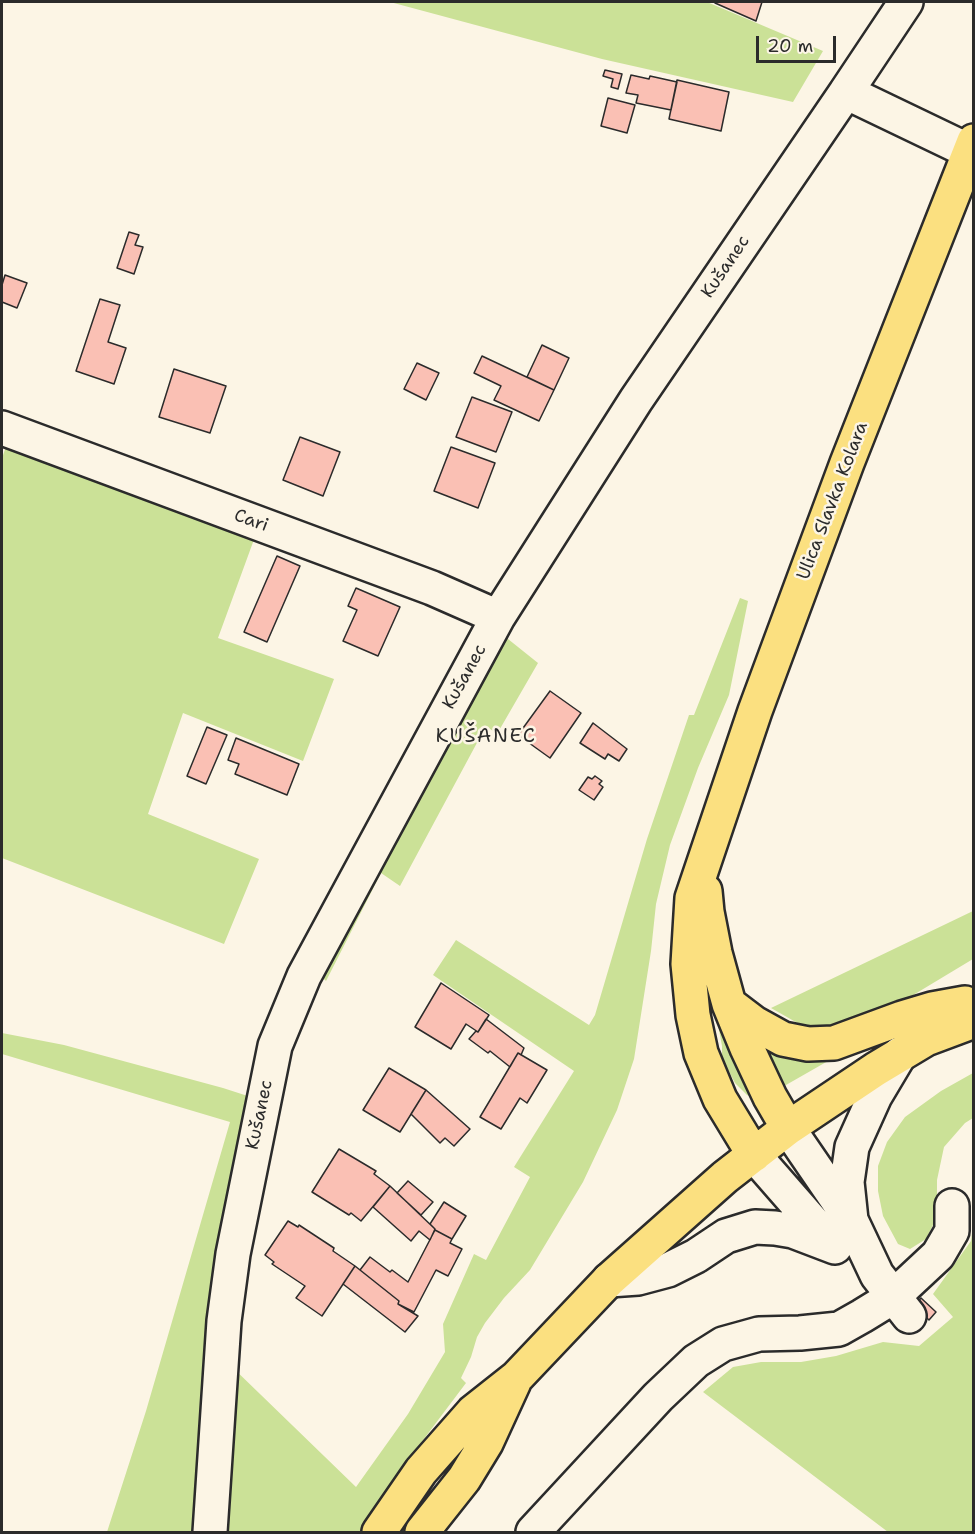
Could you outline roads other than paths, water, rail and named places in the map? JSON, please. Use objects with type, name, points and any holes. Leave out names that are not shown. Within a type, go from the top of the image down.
[{"type":"main road","name":"Ulica Slavka Kolara","points":[[754,1155],[720,1099],[701,1053],[693,1015],[688,964],[688,932],[692,897],[755,711],[847,463],[971,146]]},
{"type":"main road","name":"Ulica Slavka Kolara","points":[[703,866],[709,923],[729,1004],[751,1058],[788,1128]]},
{"type":"main road","points":[[729,1004],[754,1023],[783,1039],[808,1044],[834,1042],[912,1015],[970,1007]]},
{"type":"main road","points":[[379,1533],[421,1471],[473,1412],[516,1378],[609,1280],[725,1178],[788,1128],[970,1007]]},
{"type":"main road","points":[[422,1533],[464,1479],[486,1443],[516,1378]]},
{"type":"street","name":"Kušanec","points":[[210,1533],[225,1321],[233,1254],[275,1047],[304,975],[498,617],[642,390],[906,2]]},
{"type":"street","points":[[846,92],[971,146]]},
{"type":"street","name":"Cari","points":[[2,428],[432,588],[498,617]]},
{"type":"street","points":[[843,1234],[848,1166],[852,1147],[875,1096],[913,1047]]},
{"type":"street","points":[[788,1128],[843,1234]]},
{"type":"street","points":[[754,1155],[843,1234],[893,1296]]},
{"type":"street","points":[[532,1533],[658,1397],[696,1361],[723,1344],[759,1334],[839,1329],[893,1296],[938,1255],[952,1231],[952,1206]]},
{"type":"street","points":[[609,1280],[638,1278],[668,1270],[696,1256],[726,1236],[755,1227],[843,1234]]},
{"type":"district","name":"KUŠANEC","points":[[486,737]]}]
